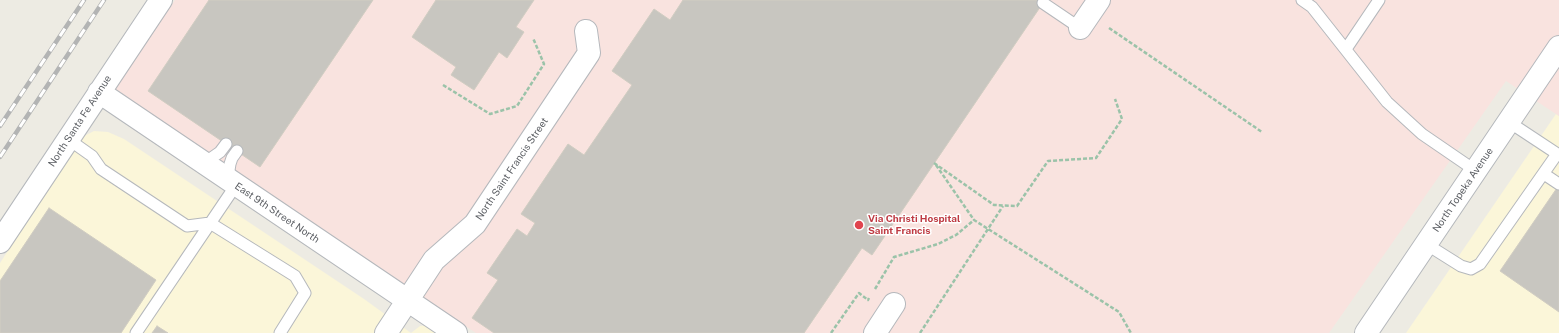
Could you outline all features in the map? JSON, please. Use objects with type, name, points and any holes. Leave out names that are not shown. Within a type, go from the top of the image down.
[{"type":"street","name":"North Santa Fe Avenue","points":[[0,242],[161,0]]},
{"type":"street","points":[[1080,28],[1099,0]]},
{"type":"street","name":"North Saint Francis Street","points":[[386,333],[434,260],[475,224],[585,60],[589,53],[586,31]]},
{"type":"street","name":"North Topeka Avenue","points":[[1366,333],[1559,47]]},
{"type":"street","name":"East 9th Street North","points":[[99,92],[456,333]]},
{"type":"street","points":[[875,333],[894,304]]},
{"type":"lane","points":[[1302,0],[1312,7],[1387,102],[1422,134],[1476,171]]},
{"type":"lane","points":[[1346,49],[1379,0]]},
{"type":"lane","points":[[1043,3],[1080,28]]},
{"type":"lane","points":[[1426,244],[1461,266],[1471,269],[1480,264],[1558,155],[1509,122]]},
{"type":"lane","points":[[68,140],[92,156],[101,169],[187,226],[210,223],[295,276],[306,293],[280,333]]},
{"type":"lane","points":[[201,162],[220,152],[226,144]]},
{"type":"lane","points":[[136,333],[210,223],[233,183],[228,177],[232,158],[237,151]]},
{"type":"lane","points":[[1544,174],[1559,184]]},
{"type":"path","points":[[1109,28],[1262,132]]},
{"type":"path","points":[[443,85],[490,114],[517,106],[544,64],[533,38]]},
{"type":"path","points":[[1115,100],[1122,119],[1096,158],[1048,161],[1017,206],[994,205],[934,163],[974,220],[1119,312],[1131,333]]},
{"type":"path","points":[[920,333],[1004,206]]},
{"type":"path","points":[[831,333],[859,293],[868,300],[894,257],[938,244],[956,235],[974,220]]},
{"type":"shaded area","name":"Via Christi Hospital Saint Francis","points":[[175,0],[1559,0],[1559,116],[1506,81],[1329,333],[476,333],[112,93]]},
{"type":"shaded area","points":[[1556,114],[1559,116],[1559,333],[1406,333]]},
{"type":"shaded area","points":[[94,131],[108,132],[124,139],[364,299],[411,333],[0,333],[0,263],[82,137]]},
{"type":"shaded area","points":[[433,325],[445,333],[411,333],[420,326]]},
{"type":"building","points":[[209,0],[373,0],[260,167],[148,91]]},
{"type":"building","points":[[436,0],[534,0],[516,27],[524,32],[507,58],[499,52],[474,90],[451,75],[456,67],[412,37]]},
{"type":"building","points":[[683,0],[1045,0],[872,255],[862,248],[804,333],[494,333],[472,318],[498,280],[487,273],[517,229],[527,236],[535,223],[521,214],[568,144],[584,155],[632,85],[612,71],[654,9],[670,20]]},
{"type":"building","points":[[1559,185],[1559,312],[1500,271]]},
{"type":"building","points":[[49,208],[156,280],[121,333],[0,333],[0,281]]},
{"type":"building","points":[[157,326],[168,333],[152,333]]},
{"type":"railway","points":[[0,126],[84,0]]},
{"type":"railway","points":[[0,157],[104,0]]},
{"type":"place","name":"Via Christi Hospital Saint Francis","points":[[859,225]]}]
